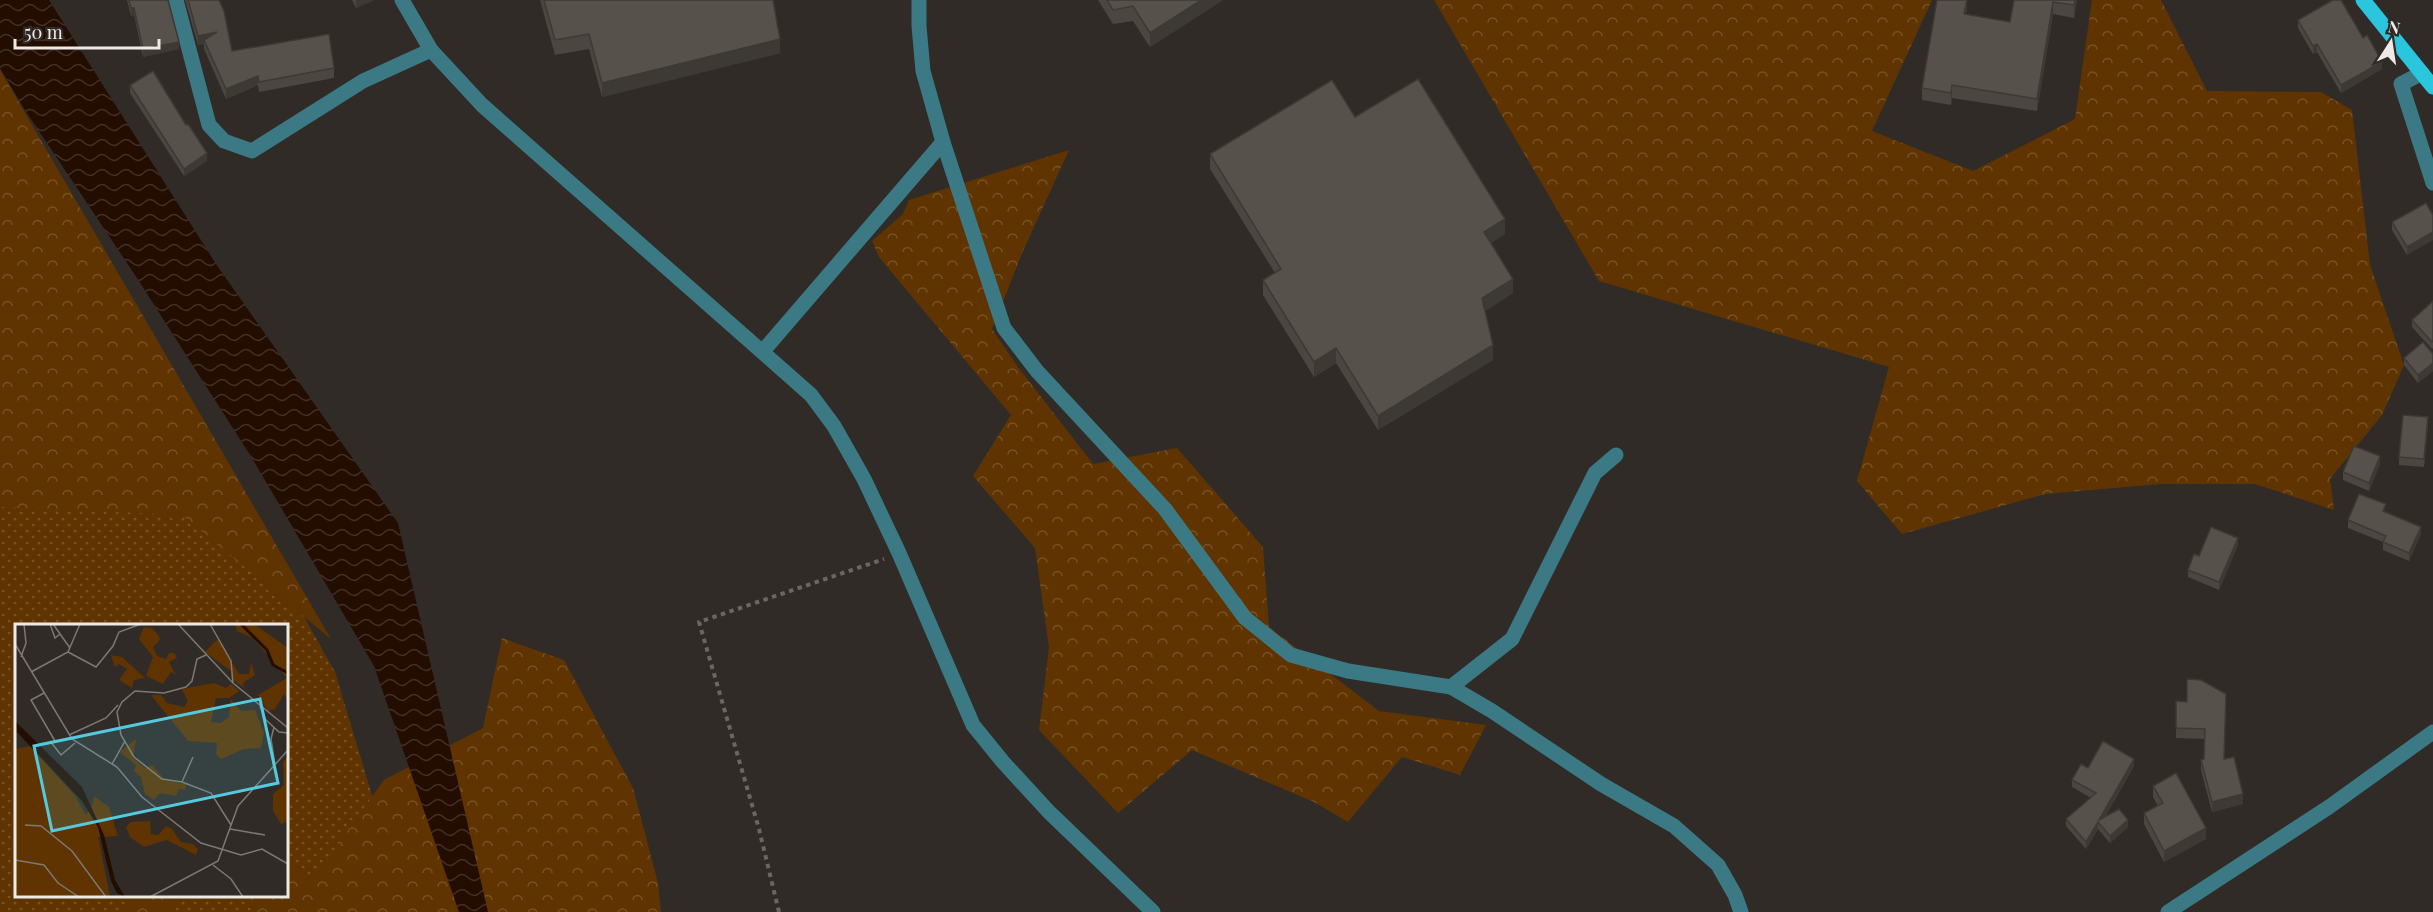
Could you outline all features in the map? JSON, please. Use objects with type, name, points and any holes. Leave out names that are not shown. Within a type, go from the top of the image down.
[{"type":"main road","points":[[2363,0],[2433,87]]},
{"type":"street","points":[[176,0],[210,125],[224,141],[252,151],[363,81],[431,50]]},
{"type":"street","points":[[402,0],[431,50],[482,105],[812,395],[834,426],[864,479],[973,725],[1049,812],[1153,912]]},
{"type":"street","points":[[920,0],[919,26],[923,71],[943,142],[1004,328],[1037,371],[1165,509],[1245,618],[1291,655],[1348,671],[1451,687],[1492,711],[1601,784],[1674,826],[1718,865],[1735,894],[1741,912]]},
{"type":"street","points":[[2422,73],[2401,84],[2433,183]]},
{"type":"street","points":[[763,351],[943,142]]},
{"type":"street","points":[[1451,687],[1512,639],[1595,473],[1616,455]]},
{"type":"street","points":[[2168,912],[2329,807],[2433,732]]},
{"type":"path","points":[[779,912],[759,829],[699,622],[899,554]]},
{"type":"green space","points":[[1434,0],[1932,0],[1872,131],[1973,171],[2075,119],[2092,0],[2161,0],[2207,91],[2321,92],[2352,110],[2370,265],[2404,365],[2382,415],[2330,479],[2334,510],[2255,484],[2161,484],[2045,494],[1902,534],[1857,481],[1889,367],[1599,281]]},
{"type":"green space","points":[[0,70],[331,639],[182,515],[0,507]]},
{"type":"green space","points":[[0,73],[335,672],[407,912],[0,912]]},
{"type":"green space","points":[[1069,150],[1023,251],[992,329],[1018,367],[1093,464],[1177,448],[1263,547],[1269,627],[1379,711],[1486,725],[1460,775],[1402,757],[1348,822],[1314,802],[1192,750],[1118,813],[1039,730],[1049,648],[1035,548],[973,476],[1011,415],[879,257],[872,241],[903,214],[909,200]]},
{"type":"green space","points":[[502,638],[564,660],[633,788],[658,883],[661,912],[258,912],[247,897],[288,897],[288,863],[311,882],[384,780],[483,728]]},
{"type":"green space","points":[[135,897],[180,897],[166,912],[124,912]]},
{"type":"water","points":[[0,0],[49,0],[216,264],[398,523],[488,912],[459,912],[374,666],[252,458],[0,68]]},
{"type":"building","points":[[129,0],[168,0],[179,42],[143,49],[134,8],[131,8]]},
{"type":"building","points":[[188,0],[219,0],[224,11],[232,51],[329,34],[334,68],[259,82],[258,76],[226,89],[204,40],[217,32],[198,36]]},
{"type":"building","points":[[544,0],[773,0],[780,39],[602,83],[589,34],[555,40]]},
{"type":"building","points":[[1107,0],[1201,0],[1150,33],[1133,6],[1113,10]]},
{"type":"building","points":[[1937,0],[1967,0],[1964,14],[2010,22],[2014,0],[2075,0],[2074,5],[2053,2],[2037,99],[1952,85],[1951,93],[1922,88]]},
{"type":"building","points":[[2333,0],[2341,0],[2363,38],[2367,35],[2382,62],[2341,85],[2317,44],[2313,46],[2298,20]]},
{"type":"building","points":[[153,71],[186,125],[188,124],[207,153],[184,169],[130,85]]},
{"type":"building","points":[[1418,79],[1505,219],[1484,232],[1513,279],[1482,298],[1493,345],[1378,416],[1336,348],[1314,362],[1263,280],[1281,269],[1210,154],[1332,80],[1355,117]]},
{"type":"building","points":[[2426,203],[2433,215],[2433,232],[2407,247],[2392,222]]},
{"type":"building","points":[[2433,301],[2433,340],[2432,342],[2412,320]]},
{"type":"building","points":[[2423,342],[2433,354],[2433,363],[2418,375],[2404,358]]},
{"type":"building","points":[[2403,415],[2428,417],[2424,459],[2399,457]]},
{"type":"building","points":[[2354,446],[2380,456],[2369,483],[2343,472]]},
{"type":"building","points":[[2359,494],[2386,504],[2383,511],[2421,527],[2409,553],[2383,542],[2386,536],[2348,520]]},
{"type":"building","points":[[2211,527],[2238,538],[2219,582],[2188,570],[2194,554],[2199,556]]},
{"type":"building","points":[[2187,679],[2201,680],[2226,694],[2224,759],[2234,757],[2243,794],[2212,802],[2201,760],[2204,759],[2205,729],[2176,728],[2176,701],[2187,702]]},
{"type":"building","points":[[2103,741],[2134,759],[2099,820],[2119,809],[2128,820],[2110,836],[2098,822],[2086,842],[2066,819],[2096,793],[2072,780],[2081,764],[2088,768]]},
{"type":"building","points":[[2176,773],[2206,828],[2164,851],[2144,813],[2163,803],[2153,786]]}]
